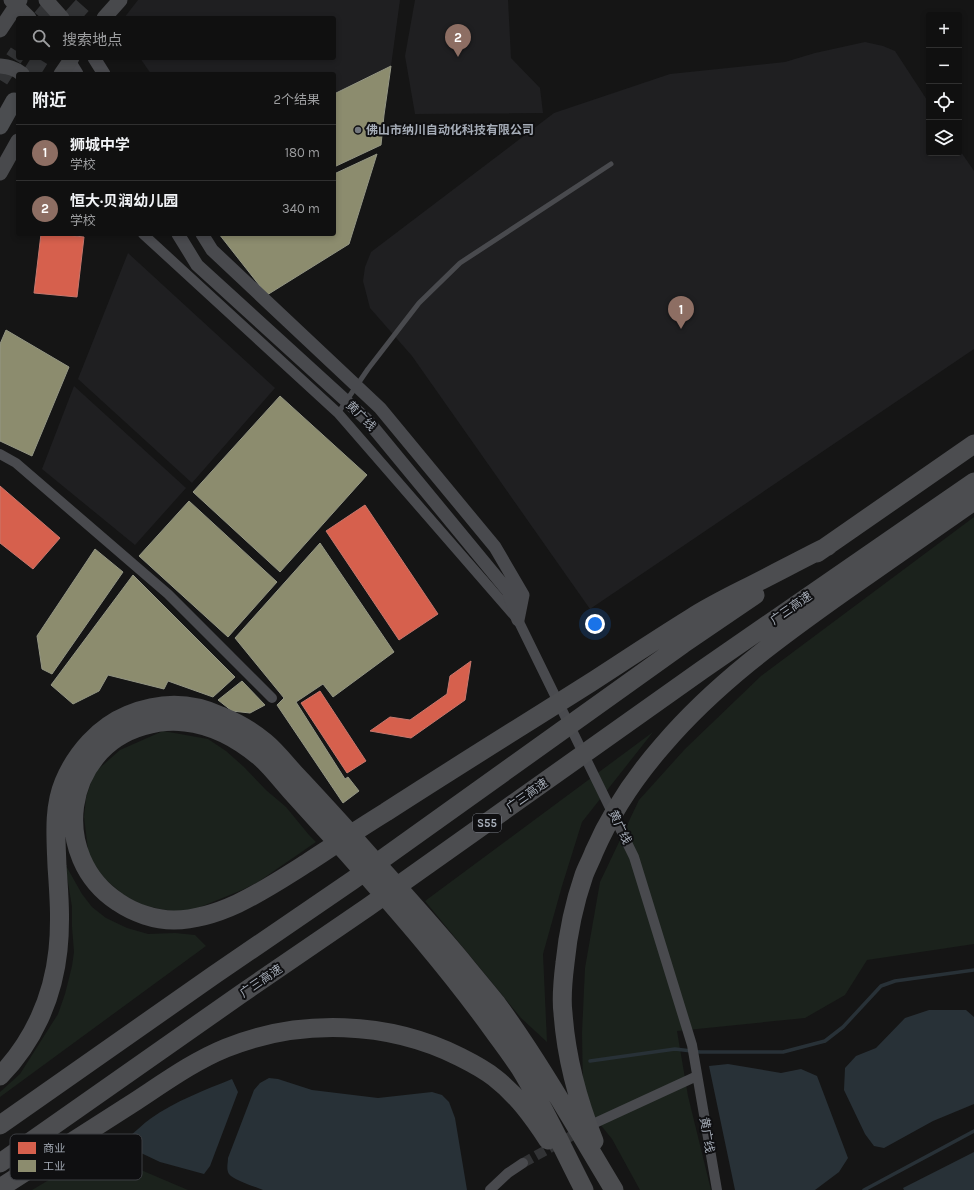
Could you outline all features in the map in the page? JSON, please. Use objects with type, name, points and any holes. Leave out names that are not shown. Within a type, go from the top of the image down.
[{"type":"highway","name":"S55","points":[[0,1125],[360,875],[683,644],[828,546],[974,444]]},
{"type":"highway","name":"广三高速","points":[[41,1134],[368,907],[702,670],[974,482]]},
{"type":"highway","points":[[614,1190],[587,1123],[576,1088],[562,1011],[564,970],[574,907],[584,873],[601,837],[618,806],[663,744],[696,710],[741,669],[794,627],[974,501]]},
{"type":"highway","points":[[330,822],[262,759],[241,743],[220,731],[197,723],[176,720],[154,722],[133,728],[115,738],[99,752],[86,771],[77,791],[73,810],[77,848],[85,867],[95,882],[110,897],[128,909],[150,917],[172,920],[195,918],[218,912],[247,899],[290,874],[696,614],[828,546]]},
{"type":"highway","points":[[0,1076],[18,1055],[29,1039],[50,994],[55,974],[59,943],[56,832],[58,805],[63,785],[70,768],[81,751],[99,733],[117,719],[156,706],[174,705],[196,707],[220,715],[243,727],[266,743],[330,822],[430,936],[495,1002],[533,1056],[614,1190]]},
{"type":"highway","points":[[430,936],[518,1065],[544,1109],[584,1190]]},
{"type":"highway","points":[[85,1134],[191,1066],[225,1048],[253,1039],[310,1028],[340,1027],[367,1029],[422,1041],[446,1050],[472,1063],[494,1077],[511,1092],[528,1111],[580,1190]]},
{"type":"highway","name":"广三高速","points":[[0,1163],[10,1156]]},
{"type":"highway","points":[[0,1188],[13,1180]]},
{"type":"main road","points":[[46,0],[60,16]]},
{"type":"main road","points":[[106,16],[120,0]]},
{"type":"main road","points":[[0,30],[13,2],[26,16]]},
{"type":"main road","points":[[0,66],[10,67],[20,72]]},
{"type":"main road","points":[[0,126],[14,101]]},
{"type":"main road","points":[[0,172],[16,144]]},
{"type":"street","points":[[95,60],[103,72]]},
{"type":"street","points":[[145,236],[338,413],[518,620]]},
{"type":"street","name":"黄广线","points":[[179,236],[197,265],[367,420],[508,591],[518,620],[634,857],[692,1045],[717,1190]]},
{"type":"street","name":"黄广线","points":[[203,236],[212,250],[380,408],[495,547],[523,595],[518,620]]},
{"type":"street","points":[[0,454],[16,463],[168,594],[272,698]]},
{"type":"street","points":[[595,1123],[697,1076]]},
{"type":"street","points":[[490,1190],[508,1173],[522,1163]]},
{"type":"lane","points":[[338,413],[368,369],[418,303],[460,263],[611,164]]},
{"type":"shaded area","points":[[138,0],[400,0],[391,66],[336,93],[336,72],[150,72],[141,60],[336,60],[336,16],[126,16]]},
{"type":"shaded area","points":[[415,0],[508,0],[511,58],[540,88],[543,113],[415,114],[405,56]]},
{"type":"shaded area","points":[[865,42],[883,46],[895,51],[926,98],[926,156],[962,156],[962,153],[974,171],[974,349],[590,609],[412,356],[370,308],[363,281],[365,267],[371,252],[554,113],[670,74],[785,62],[815,53]]},
{"type":"shaded area","points":[[128,253],[275,388],[192,483],[78,379]]},
{"type":"shaded area","points":[[74,386],[186,488],[135,545],[42,469]]},
{"type":"shaded area","points":[[974,517],[974,944],[867,960],[845,995],[805,1018],[677,1031],[688,1096],[711,1190],[640,1190],[612,1139],[591,1113],[583,1090],[582,1033],[585,968],[600,882],[639,800],[685,749],[761,676]]},
{"type":"shaded area","points":[[163,731],[208,739],[226,751],[266,790],[286,807],[316,842],[258,882],[193,910],[180,912],[160,909],[143,905],[126,897],[105,879],[89,858],[84,817],[86,798],[94,773],[120,750]]},
{"type":"shaded area","points":[[653,732],[582,822],[543,954],[547,1042],[521,1018],[425,901]]},
{"type":"shaded area","points":[[65,864],[82,894],[92,907],[106,918],[127,928],[148,934],[175,933],[195,935],[206,946],[0,1097],[0,1092],[20,1074],[58,1014],[65,994],[74,952],[72,907]]},
{"type":"shaded area","points":[[929,1010],[966,1010],[974,1017],[974,1104],[933,1121],[884,1148],[874,1146],[865,1134],[844,1090],[845,1068],[856,1056],[876,1048],[905,1018]]},
{"type":"shaded area","points":[[728,1064],[781,1073],[801,1069],[817,1076],[848,1158],[839,1172],[815,1190],[735,1190],[709,1066]]},
{"type":"shaded area","points":[[269,1078],[278,1079],[312,1090],[378,1098],[432,1092],[442,1095],[449,1102],[455,1118],[467,1190],[263,1190],[235,1179],[228,1172],[228,1158],[254,1090],[260,1083]]},
{"type":"shaded area","points":[[232,1079],[238,1092],[210,1166],[204,1174],[160,1162],[142,1153],[142,1134],[132,1134],[150,1119],[190,1096]]},
{"type":"shaded area","points":[[974,1152],[974,1190],[904,1190],[903,1188]]},
{"type":"shaded area","points":[[142,1170],[188,1190],[32,1190],[49,1180],[142,1180]]},
{"type":"building: 商业","points":[[41,236],[84,237],[77,297],[34,293]]},
{"type":"building: 商业","points":[[0,486],[60,538],[33,569],[0,543]]},
{"type":"building: 商业","points":[[365,505],[438,614],[399,640],[326,531]]},
{"type":"building: 商业","points":[[471,661],[465,700],[411,738],[370,731],[390,717],[410,720],[447,694],[450,676]]},
{"type":"building: 商业","points":[[320,691],[366,761],[347,773],[301,703]]},
{"type":"building: 工业","name":"佛山市纳川自动化科技有限公司","points":[[391,66],[381,145],[336,166],[336,93]]},
{"type":"building: 工业","points":[[377,154],[349,244],[267,295],[221,236],[336,236],[336,173]]},
{"type":"building: 工业","points":[[6,330],[69,367],[32,456],[0,441],[0,344]]},
{"type":"building: 工业","points":[[280,396],[367,475],[280,572],[193,492]]},
{"type":"building: 工业","points":[[189,501],[277,582],[228,637],[139,556]]},
{"type":"building: 工业","points":[[320,543],[394,652],[333,697],[323,684],[296,702],[345,779],[348,777],[359,791],[343,803],[277,705],[284,698],[235,638]]},
{"type":"building: 工业","points":[[95,549],[123,572],[52,674],[42,669],[37,636]]},
{"type":"building: 工业","points":[[133,575],[235,677],[213,697],[168,681],[164,689],[108,675],[99,691],[73,704],[51,685]]},
{"type":"building: 工业","points":[[242,681],[265,705],[250,713],[232,711],[218,700]]},
{"type":"waterway","points":[[590,1061],[675,1049],[700,1052],[783,1052],[825,1041],[843,1027],[881,986],[895,981],[974,970]]},
{"type":"waterway","points":[[864,1190],[974,1131]]},
{"type":"tunnel","points":[[43,16],[56,0]]},
{"type":"tunnel","points":[[73,16],[87,0]]},
{"type":"tunnel","points":[[0,80],[16,55]]},
{"type":"tunnel","points":[[32,72],[40,60]]},
{"type":"tunnel","points":[[523,1163],[582,1130]]},
{"type":"place","name":"恒大·贝润幼儿园","points":[[458,57]]},
{"type":"place","name":"佛山市纳川自动化科技有限公司","points":[[358,130]]},
{"type":"place","name":"狮城中学","points":[[681,329]]}]
